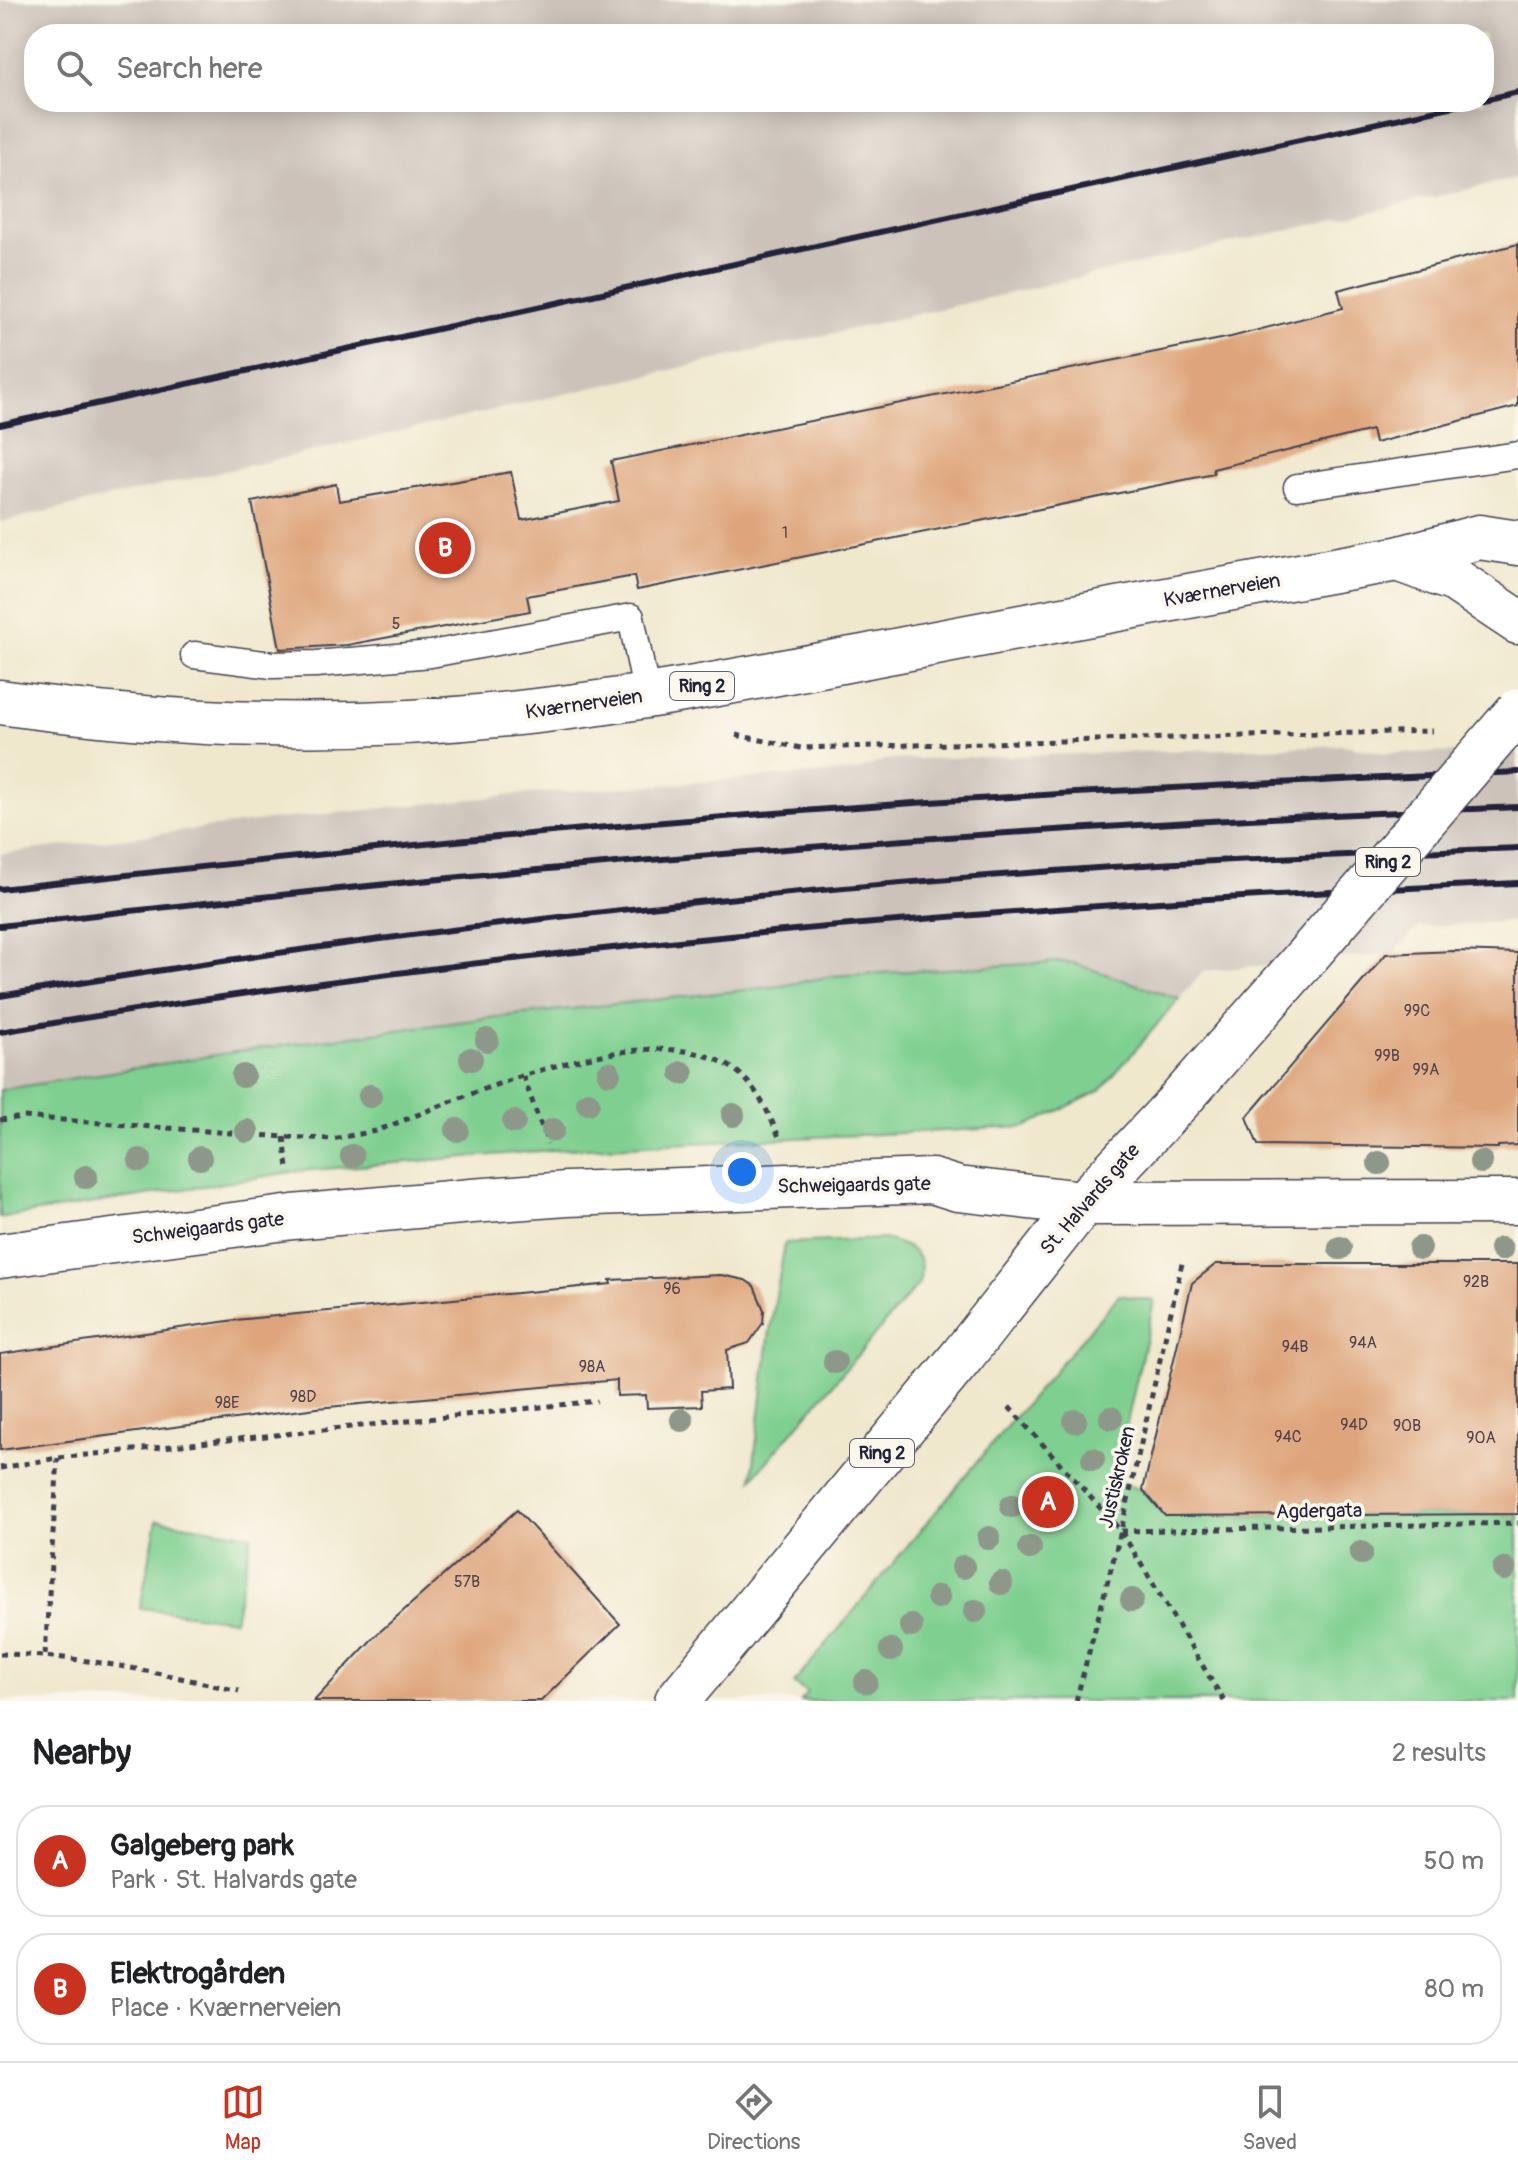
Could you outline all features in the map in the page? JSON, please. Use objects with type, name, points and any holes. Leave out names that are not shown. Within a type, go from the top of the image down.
[{"type":"main road","name":"Kværnerveien","points":[[0,702],[73,713],[205,721],[357,724],[506,715],[647,696],[1397,559],[1479,537],[1518,543]]},
{"type":"main road","points":[[1397,559],[1455,580],[1518,622]]},
{"type":"main road","name":"St. Halvards gate","points":[[677,1701],[963,1355],[1083,1203],[1180,1100],[1518,711]]},
{"type":"main road","name":"Schweigaards gate","points":[[0,1256],[293,1217],[567,1194],[932,1181],[958,1189],[1083,1203],[1518,1202]]},
{"type":"lane","points":[[1297,487],[1518,455]]},
{"type":"lane","points":[[194,655],[272,665],[331,663],[431,654],[631,617],[647,696]]},
{"type":"path","points":[[728,733],[801,748],[1442,731]]},
{"type":"path","points":[[0,1120],[23,1117],[332,1139],[376,1131],[523,1076],[585,1058],[636,1049],[681,1051],[733,1068],[763,1100],[785,1149]]},
{"type":"path","points":[[523,1076],[567,1194]]},
{"type":"path","name":"Justiskroken","points":[[1076,1701],[1121,1531],[1183,1259]]},
{"type":"path","points":[[0,1468],[58,1458],[597,1401]]},
{"type":"path","points":[[1009,1407],[1121,1531],[1224,1701]]},
{"type":"path","points":[[45,1655],[58,1458]]},
{"type":"path","name":"Agdergata","points":[[1121,1531],[1518,1523]]},
{"type":"path","points":[[0,1654],[45,1655],[134,1667],[239,1691]]},
{"type":"shaded area","points":[[0,0],[1518,0],[1518,178],[0,522]]},
{"type":"shaded area","points":[[1344,745],[1384,753],[1518,752],[1518,921],[1418,927],[1394,953],[1204,971],[1179,999],[1073,963],[1059,962],[831,976],[781,986],[480,1019],[247,1050],[0,1090],[0,854],[269,820],[512,795],[857,771],[884,760]]},
{"type":"green space","points":[[1073,963],[1179,999],[1100,1091],[1025,1127],[565,1149],[299,1171],[0,1218],[0,1090],[247,1050],[480,1019],[781,986],[831,976]]},
{"type":"green space","points":[[884,1239],[902,1244],[918,1257],[921,1264],[919,1283],[752,1479],[769,1337],[785,1243]]},
{"type":"green space","points":[[1119,1295],[1154,1301],[1114,1481],[1143,1490],[1165,1516],[1518,1514],[1518,1701],[801,1701],[807,1693],[794,1683]]},
{"type":"green space","points":[[157,1520],[252,1535],[234,1620],[140,1608]]},
{"type":"building","points":[[1518,244],[1518,406],[1375,443],[1372,430],[1213,469],[1214,474],[637,590],[634,576],[527,596],[530,611],[347,645],[280,649],[252,502],[336,484],[339,501],[511,472],[521,520],[619,501],[611,461],[1231,337],[1343,308],[1338,290]]},
{"type":"building","points":[[1454,951],[1518,953],[1518,1145],[1498,1148],[1258,1145],[1247,1117],[1386,954]]},
{"type":"building","points":[[1216,1264],[1518,1264],[1518,1514],[1165,1516],[1143,1490],[1192,1283]]},
{"type":"building","points":[[721,1275],[745,1280],[754,1286],[764,1310],[763,1323],[749,1343],[727,1350],[729,1389],[701,1391],[702,1406],[647,1408],[646,1395],[617,1396],[617,1380],[317,1408],[0,1450],[0,1354],[235,1320],[611,1284],[610,1280]]},
{"type":"building","points":[[517,1510],[620,1624],[541,1701],[314,1701],[375,1636]]},
{"type":"railway","points":[[1494,98],[1518,92]]},
{"type":"railway","points":[[0,425],[1427,112]]},
{"type":"railway","points":[[0,889],[380,848],[762,814],[1045,795],[1518,772]]},
{"type":"railway","points":[[0,926],[276,895],[828,846],[1157,824],[1518,807]]},
{"type":"railway","points":[[0,996],[277,953],[694,902],[1112,867],[1518,848]]},
{"type":"railway","points":[[0,1032],[378,976],[757,934],[1137,903],[1518,883]]},
{"type":"place","name":"Elektrogården","points":[[445,548]]},
{"type":"place","name":"Galgeberg park","points":[[1048,1502]]}]
